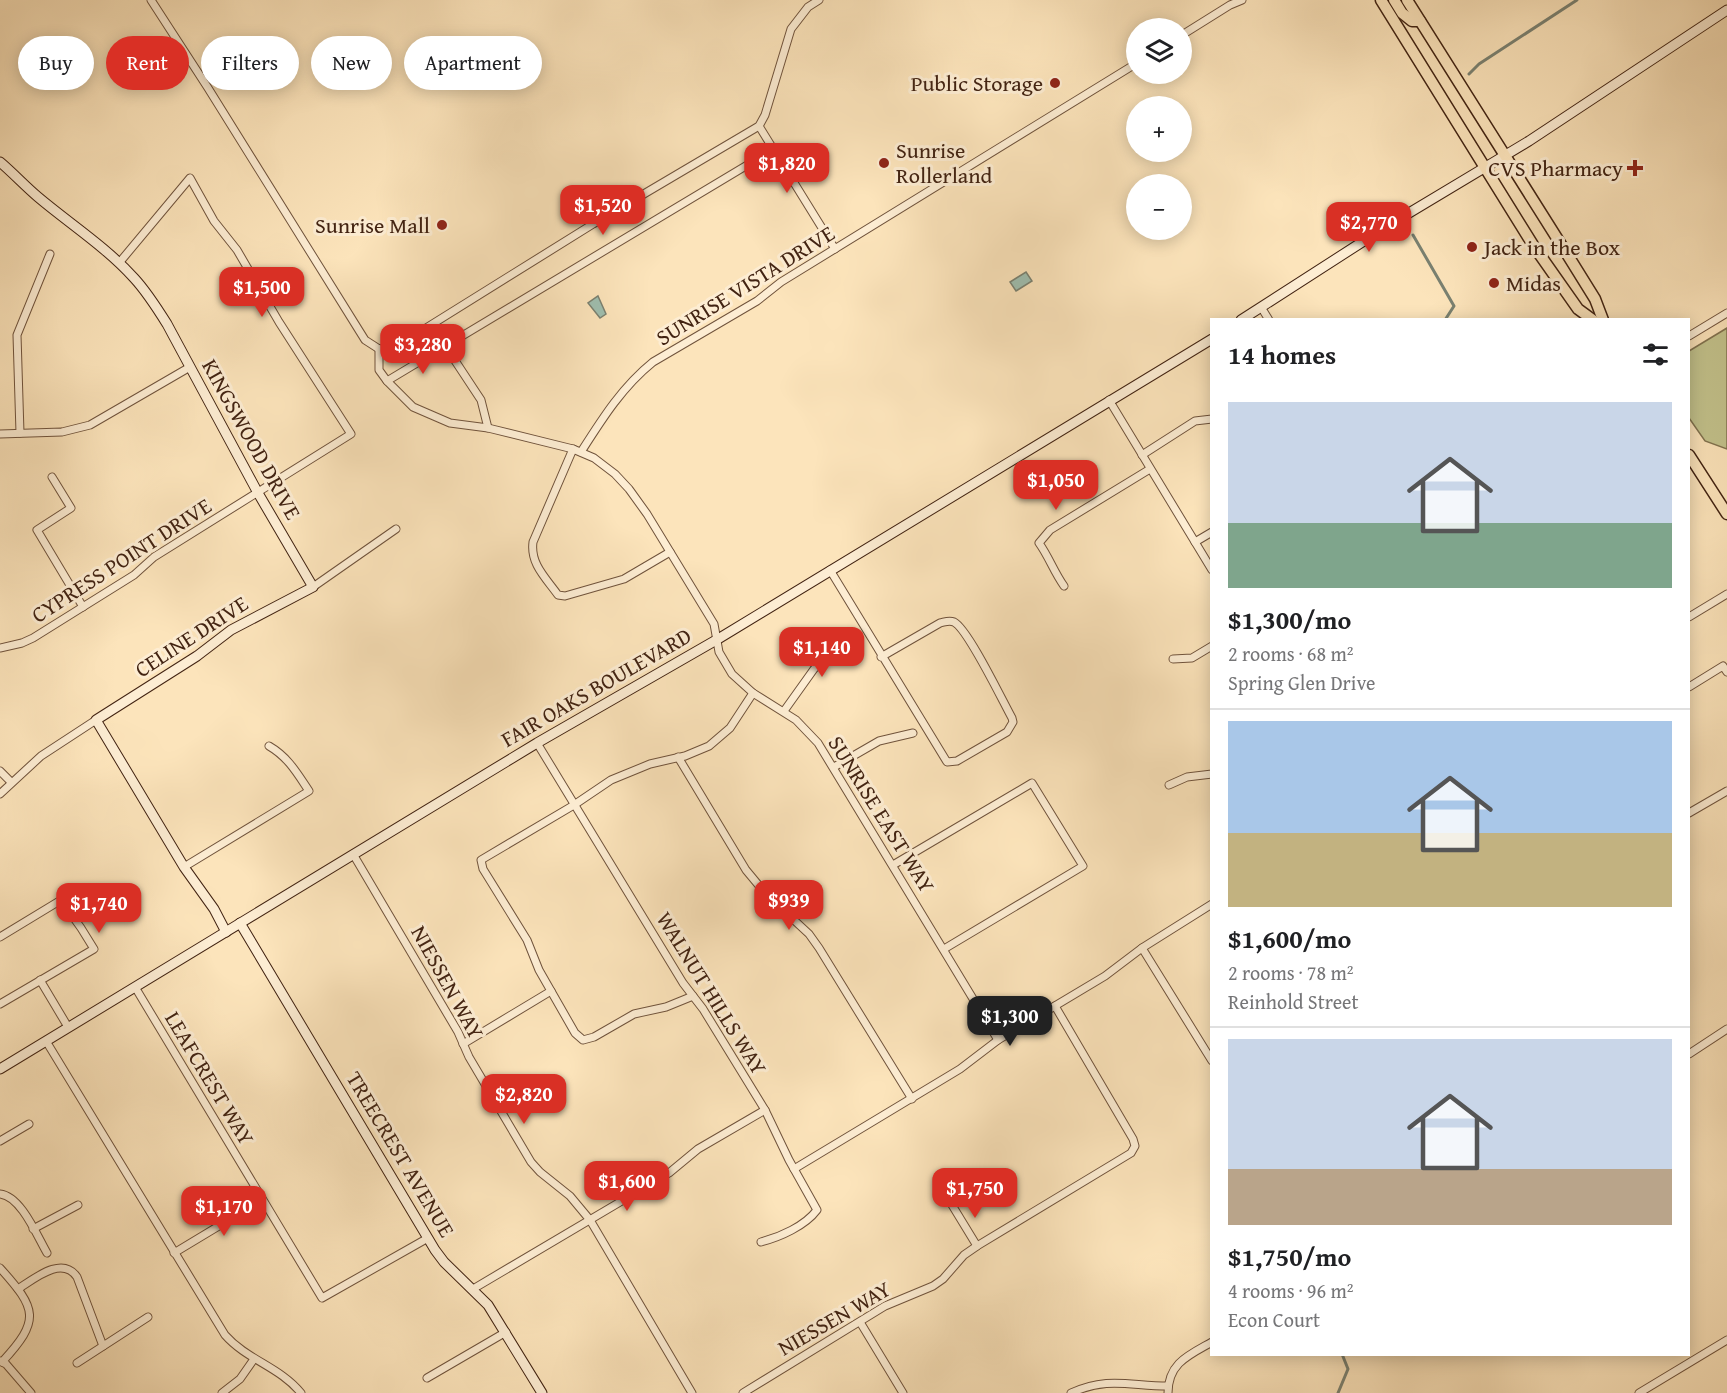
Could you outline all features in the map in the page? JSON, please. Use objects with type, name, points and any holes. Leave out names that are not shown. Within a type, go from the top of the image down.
[{"type":"main road","points":[[1381,0],[1554,275],[1578,309],[1590,318]]},
{"type":"main road","points":[[1394,0],[1407,17],[1412,21],[1420,21]]},
{"type":"main road","points":[[1407,0],[1584,280],[1602,318]]},
{"type":"main road","points":[[1244,318],[1374,234],[1505,156],[1727,10]]},
{"type":"main road","name":"KINGSWOOD DRIVE","points":[[0,162],[37,196],[119,263],[135,279],[152,302],[313,587]]},
{"type":"main road","name":"FAIR OAKS BOULEVARD","points":[[0,1069],[537,743],[718,639],[1210,340]]},
{"type":"main road","points":[[1690,457],[1727,514]]},
{"type":"main road","name":"CELINE DRIVE","points":[[96,720],[197,656],[231,630],[313,587]]},
{"type":"main road","points":[[96,720],[184,867],[204,894],[226,932]]},
{"type":"main road","name":"TREECREST AVENUE","points":[[240,923],[428,1238],[444,1262],[488,1305],[542,1393]]},
{"type":"street","points":[[151,0],[365,340],[379,349],[394,348],[593,224],[759,126],[791,28],[808,7],[819,0]]},
{"type":"street","points":[[1192,29],[1242,0]]},
{"type":"street","name":"SUNRISE VISTA DRIVE","points":[[581,452],[615,400],[653,362],[757,301],[781,282],[1126,70]]},
{"type":"street","points":[[759,126],[835,249]]},
{"type":"street","points":[[387,381],[774,149]]},
{"type":"street","name":"CYPRESS POINT DRIVE","points":[[0,648],[33,638],[134,575],[154,557],[351,434],[279,322],[237,250],[214,221],[190,178],[119,263]]},
{"type":"street","points":[[20,434],[17,335],[50,254]]},
{"type":"street","points":[[1261,307],[1268,318]]},
{"type":"street","points":[[1690,335],[1727,313]]},
{"type":"street","points":[[446,347],[481,400],[488,428]]},
{"type":"street","name":"SUNRISE EAST WAY","points":[[379,349],[378,365],[387,381],[413,407],[450,423],[488,428],[573,448],[605,466],[629,489],[714,624],[719,652],[725,664],[740,683],[784,711],[808,731],[834,767],[998,1040]]},
{"type":"street","points":[[0,434],[62,432],[90,425],[190,367]]},
{"type":"street","points":[[1109,400],[1210,567]]},
{"type":"street","points":[[1142,455],[1195,421],[1210,419]]},
{"type":"street","points":[[573,448],[533,542],[531,553],[533,561],[558,595],[565,596],[624,579],[670,552]]},
{"type":"street","points":[[1064,586],[1039,543],[1050,530],[1150,469]]},
{"type":"street","points":[[52,477],[71,508],[37,530],[82,607]]},
{"type":"street","name":"CELINE DRIVE","points":[[313,587],[396,530]]},
{"type":"street","points":[[1195,542],[1210,533]]},
{"type":"street","points":[[830,570],[881,657],[947,762],[957,761],[1011,728],[1013,722],[1009,712],[966,635],[954,622],[940,623],[881,657]]},
{"type":"street","points":[[1690,616],[1727,594]]},
{"type":"street","points":[[784,711],[814,669],[824,660],[856,641]]},
{"type":"street","points":[[1173,659],[1192,658],[1210,647]]},
{"type":"street","points":[[1690,686],[1726,668]]},
{"type":"street","points":[[693,996],[634,1014],[584,1040],[575,1033],[539,970],[527,940],[483,869],[481,860],[574,805],[611,780],[630,771],[696,752],[721,737],[730,728],[753,693]]},
{"type":"street","name":"CELINE DRIVE","points":[[0,794],[41,756],[96,720]]},
{"type":"street","points":[[834,767],[879,741],[913,733]]},
{"type":"street","name":"WALNUT HILLS WAY","points":[[537,743],[683,983],[703,1009],[765,1110],[817,1210],[812,1216],[781,1236],[761,1242]]},
{"type":"street","points":[[184,867],[309,791],[293,766],[269,746]]},
{"type":"street","points":[[678,757],[746,870],[766,894],[809,934],[819,948],[912,1099]]},
{"type":"street","points":[[0,771],[11,782]]},
{"type":"street","points":[[1168,785],[1187,777],[1210,774]]},
{"type":"street","points":[[893,865],[1032,783],[1083,866],[944,949]]},
{"type":"street","points":[[1690,812],[1727,790]]},
{"type":"street","name":"NIESSEN WAY","points":[[353,855],[458,1032],[531,1162],[570,1196],[590,1220],[692,1393]]},
{"type":"street","points":[[0,937],[61,900],[94,949],[0,1004]]},
{"type":"street","points":[[794,1169],[960,1069],[998,1040],[1105,976],[1142,948],[1210,905]]},
{"type":"street","points":[[1142,948],[1210,1058]]},
{"type":"street","points":[[40,980],[69,1028]]},
{"type":"street","name":"LEAFCREST WAY","points":[[135,987],[322,1298],[428,1238]]},
{"type":"street","points":[[463,1044],[551,991]]},
{"type":"street","name":"NIESSEN WAY","points":[[743,1393],[885,1305],[933,1286],[976,1246],[1131,1153],[1136,1146],[1133,1138],[1055,1006]]},
{"type":"street","points":[[1690,1053],[1727,1029]]},
{"type":"street","points":[[46,1041],[225,1335],[239,1350],[282,1374],[301,1393]]},
{"type":"street","points":[[473,1288],[669,1173],[698,1149],[765,1110]]},
{"type":"street","points":[[0,1142],[28,1124]]},
{"type":"street","points":[[0,1194],[10,1196],[14,1200],[47,1252]]},
{"type":"street","points":[[174,1253],[262,1200]]},
{"type":"street","points":[[33,1229],[78,1205]]},
{"type":"street","points":[[952,1205],[976,1246]]},
{"type":"street","points":[[0,1268],[29,1306],[31,1316],[27,1332],[1,1361],[30,1393]]},
{"type":"street","points":[[18,1289],[50,1270],[69,1269],[77,1277],[103,1346]]},
{"type":"street","points":[[77,1363],[148,1317]]},
{"type":"street","points":[[860,1322],[903,1393]]},
{"type":"street","points":[[427,1378],[506,1332]]},
{"type":"street","points":[[1639,1393],[1727,1340]]},
{"type":"street","points":[[1071,1393],[1112,1382],[1168,1389],[1175,1366],[1187,1356],[1210,1343]]},
{"type":"street","points":[[222,1393],[240,1379],[254,1359]]},
{"type":"green space","points":[[1727,328],[1727,449],[1705,441],[1690,419],[1690,350]]},
{"type":"shaded area","points":[[1026,272],[1032,281],[1016,291],[1010,282]]},
{"type":"shaded area","points":[[598,296],[606,314],[600,318],[588,303]]},
{"type":"waterway","points":[[1469,74],[1479,64],[1577,0]]},
{"type":"waterway","points":[[1413,235],[1454,306],[1446,318]]},
{"type":"waterway","points":[[1338,1393],[1348,1369],[1343,1356]]},
{"type":"place","name":"Public Storage","points":[[1055,83]]},
{"type":"place","name":"Sunrise Rollerland","points":[[884,163]]},
{"type":"place","name":"CVS Pharmacy","points":[[1635,168]]},
{"type":"place","name":"Sunrise Mall","points":[[442,225]]},
{"type":"place","name":"Jack in the Box","points":[[1472,247]]},
{"type":"place","name":"Midas","points":[[1494,283]]}]
